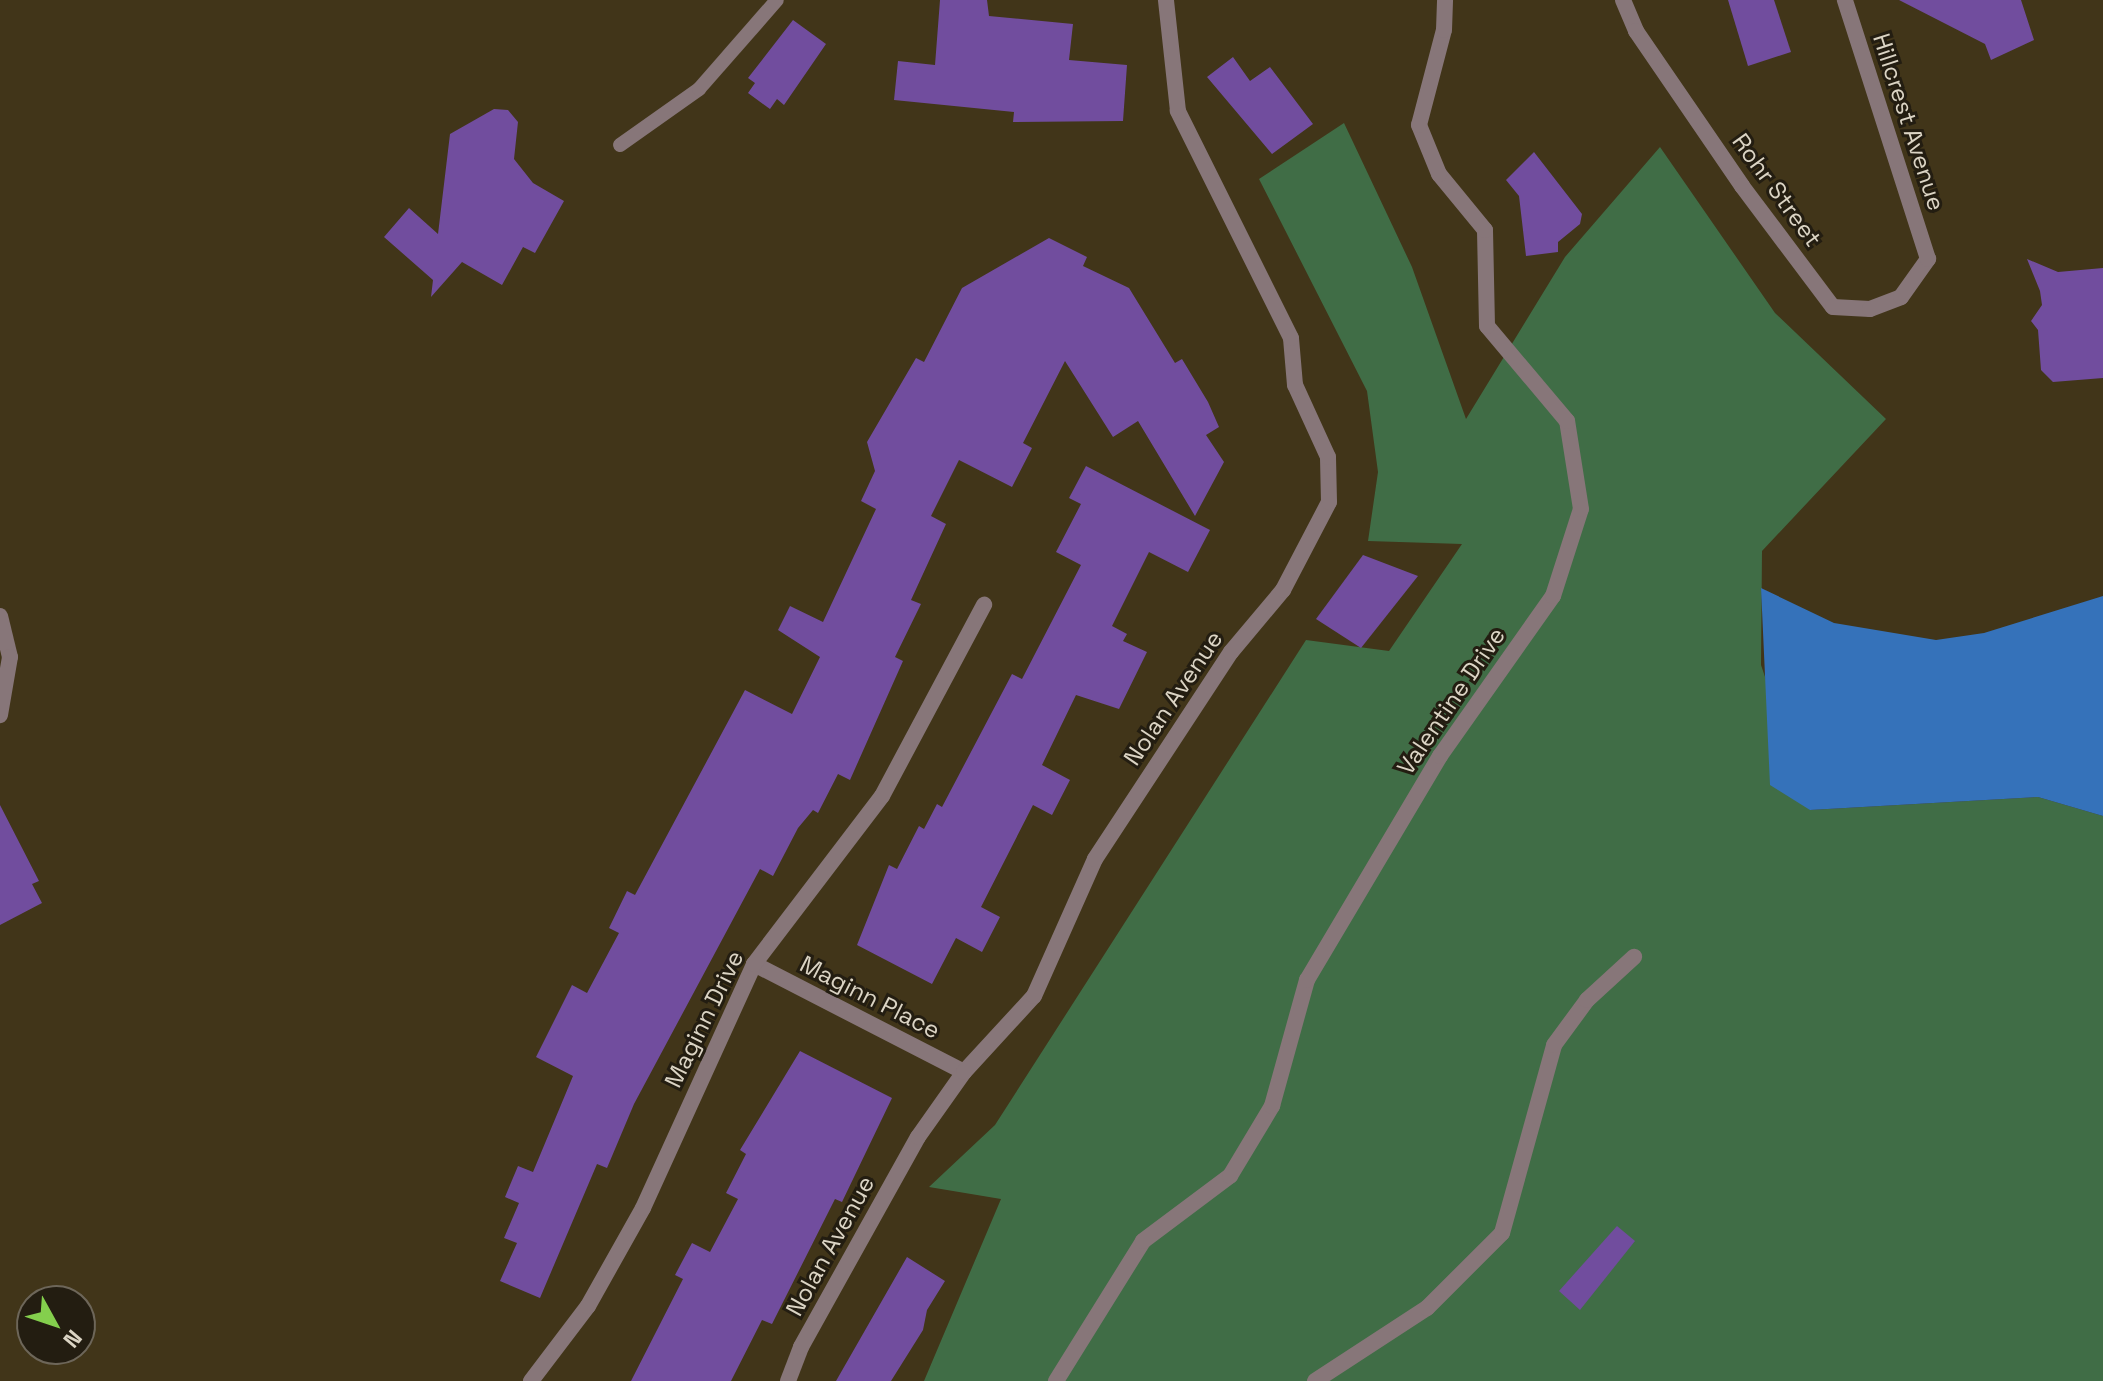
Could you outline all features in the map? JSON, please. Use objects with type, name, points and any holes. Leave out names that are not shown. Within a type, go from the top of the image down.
[{"type":"street","name":"Nolan Avenue","points":[[788,1381],[801,1347],[918,1137],[964,1072],[1034,996],[1095,859],[1231,652],[1283,590],[1329,502],[1328,457],[1295,385],[1291,338],[1178,111],[1166,0]]},
{"type":"street","name":"Valentine Drive","points":[[1056,1381],[1143,1241],[1237,1165],[1272,1106],[1307,980],[1440,756],[1553,596],[1581,509],[1567,421],[1487,326],[1485,230],[1439,174],[1419,125],[1444,30],[1445,0]]},
{"type":"street","name":"Rohr Street","points":[[1623,0],[1636,31],[1742,186],[1833,307],[1870,309],[1901,297],[1928,259]]},
{"type":"street","name":"Hillcrest Avenue","points":[[1845,0],[1928,259]]},
{"type":"street","name":"Maginn Drive","points":[[531,1381],[588,1306],[643,1208],[754,964],[882,796],[984,605]]},
{"type":"street","points":[[0,616],[10,657],[0,715]]},
{"type":"street","points":[[1315,1381],[1427,1308],[1502,1233],[1554,1045],[1587,1000],[1634,957]]},
{"type":"street","name":"Maginn Place","points":[[754,964],[964,1072]]},
{"type":"lane","points":[[620,145],[699,89],[777,0]]},
{"type":"green space","points":[[1344,123],[1412,267],[1466,419],[1565,257],[1660,147],[1775,313],[1886,419],[1762,551],[1761,665],[1810,810],[2038,797],[2103,816],[2103,1381],[924,1381],[1001,1199],[929,1187],[995,1125],[1306,640],[1389,651],[1462,544],[1368,541],[1378,472],[1367,391],[1259,179]]},
{"type":"water","points":[[1761,588],[1834,623],[1936,640],[1984,633],[2103,596],[2103,816],[2038,797],[1810,810],[1770,785]]},
{"type":"building","points":[[940,0],[987,0],[989,16],[1073,24],[1069,60],[1127,65],[1123,121],[1013,122],[1014,112],[894,100],[898,61],[935,65]]},
{"type":"building","points":[[1728,0],[1774,0],[1791,52],[1748,66]]},
{"type":"building","points":[[1899,0],[2021,0],[2034,40],[1991,60],[1985,44]]},
{"type":"building","points":[[793,20],[826,44],[784,105],[777,99],[770,109],[748,93],[755,83],[748,78]]},
{"type":"building","points":[[1233,57],[1250,81],[1270,67],[1313,124],[1272,154],[1207,77]]},
{"type":"building","points":[[494,109],[508,110],[518,122],[514,159],[533,183],[564,201],[535,253],[523,247],[502,285],[462,262],[431,297],[433,280],[384,237],[409,208],[438,234],[450,134]]},
{"type":"building","points":[[1534,152],[1582,214],[1580,224],[1558,242],[1558,252],[1526,256],[1519,196],[1506,180]]},
{"type":"building","points":[[1049,238],[1087,257],[1083,266],[1129,288],[1175,363],[1182,359],[1208,402],[1219,427],[1206,435],[1224,462],[1195,516],[1138,421],[1113,437],[1065,361],[1023,443],[1032,448],[1012,487],[959,460],[931,516],[946,524],[911,600],[921,604],[895,657],[903,661],[850,780],[838,774],[818,813],[813,810],[798,828],[773,876],[760,869],[634,1104],[607,1168],[597,1164],[540,1298],[500,1281],[517,1243],[504,1238],[519,1203],[505,1197],[518,1166],[533,1172],[573,1076],[536,1057],[572,985],[587,993],[619,933],[609,928],[627,891],[635,895],[745,690],[792,714],[820,657],[778,630],[790,606],[823,622],[876,509],[861,501],[875,471],[867,442],[916,358],[924,362],[962,288]]},
{"type":"building","points":[[2027,259],[2058,272],[2103,268],[2103,378],[2053,382],[2041,370],[2038,330],[2031,321],[2042,305],[2040,291]]},
{"type":"building","points":[[1086,466],[1210,530],[1188,572],[1149,552],[1112,626],[1127,634],[1123,641],[1147,652],[1119,709],[1076,695],[1042,765],[1070,780],[1052,815],[1033,805],[981,907],[1000,917],[982,952],[956,938],[932,984],[857,945],[889,865],[897,869],[919,826],[924,829],[937,804],[942,807],[1012,674],[1022,679],[1081,565],[1056,552],[1081,504],[1069,498]]},
{"type":"building","points":[[1363,555],[1418,576],[1361,648],[1316,619]]},
{"type":"building","points":[[0,805],[39,881],[32,884],[42,903],[0,925]]},
{"type":"building","points":[[800,1051],[892,1098],[842,1202],[835,1199],[772,1324],[762,1320],[731,1381],[631,1381],[683,1279],[675,1275],[692,1243],[710,1252],[738,1199],[726,1193],[746,1154],[740,1150]]},
{"type":"building","points":[[1617,1226],[1635,1241],[1580,1310],[1559,1291]]},
{"type":"building","points":[[907,1257],[945,1281],[927,1310],[923,1330],[891,1381],[836,1381]]}]
